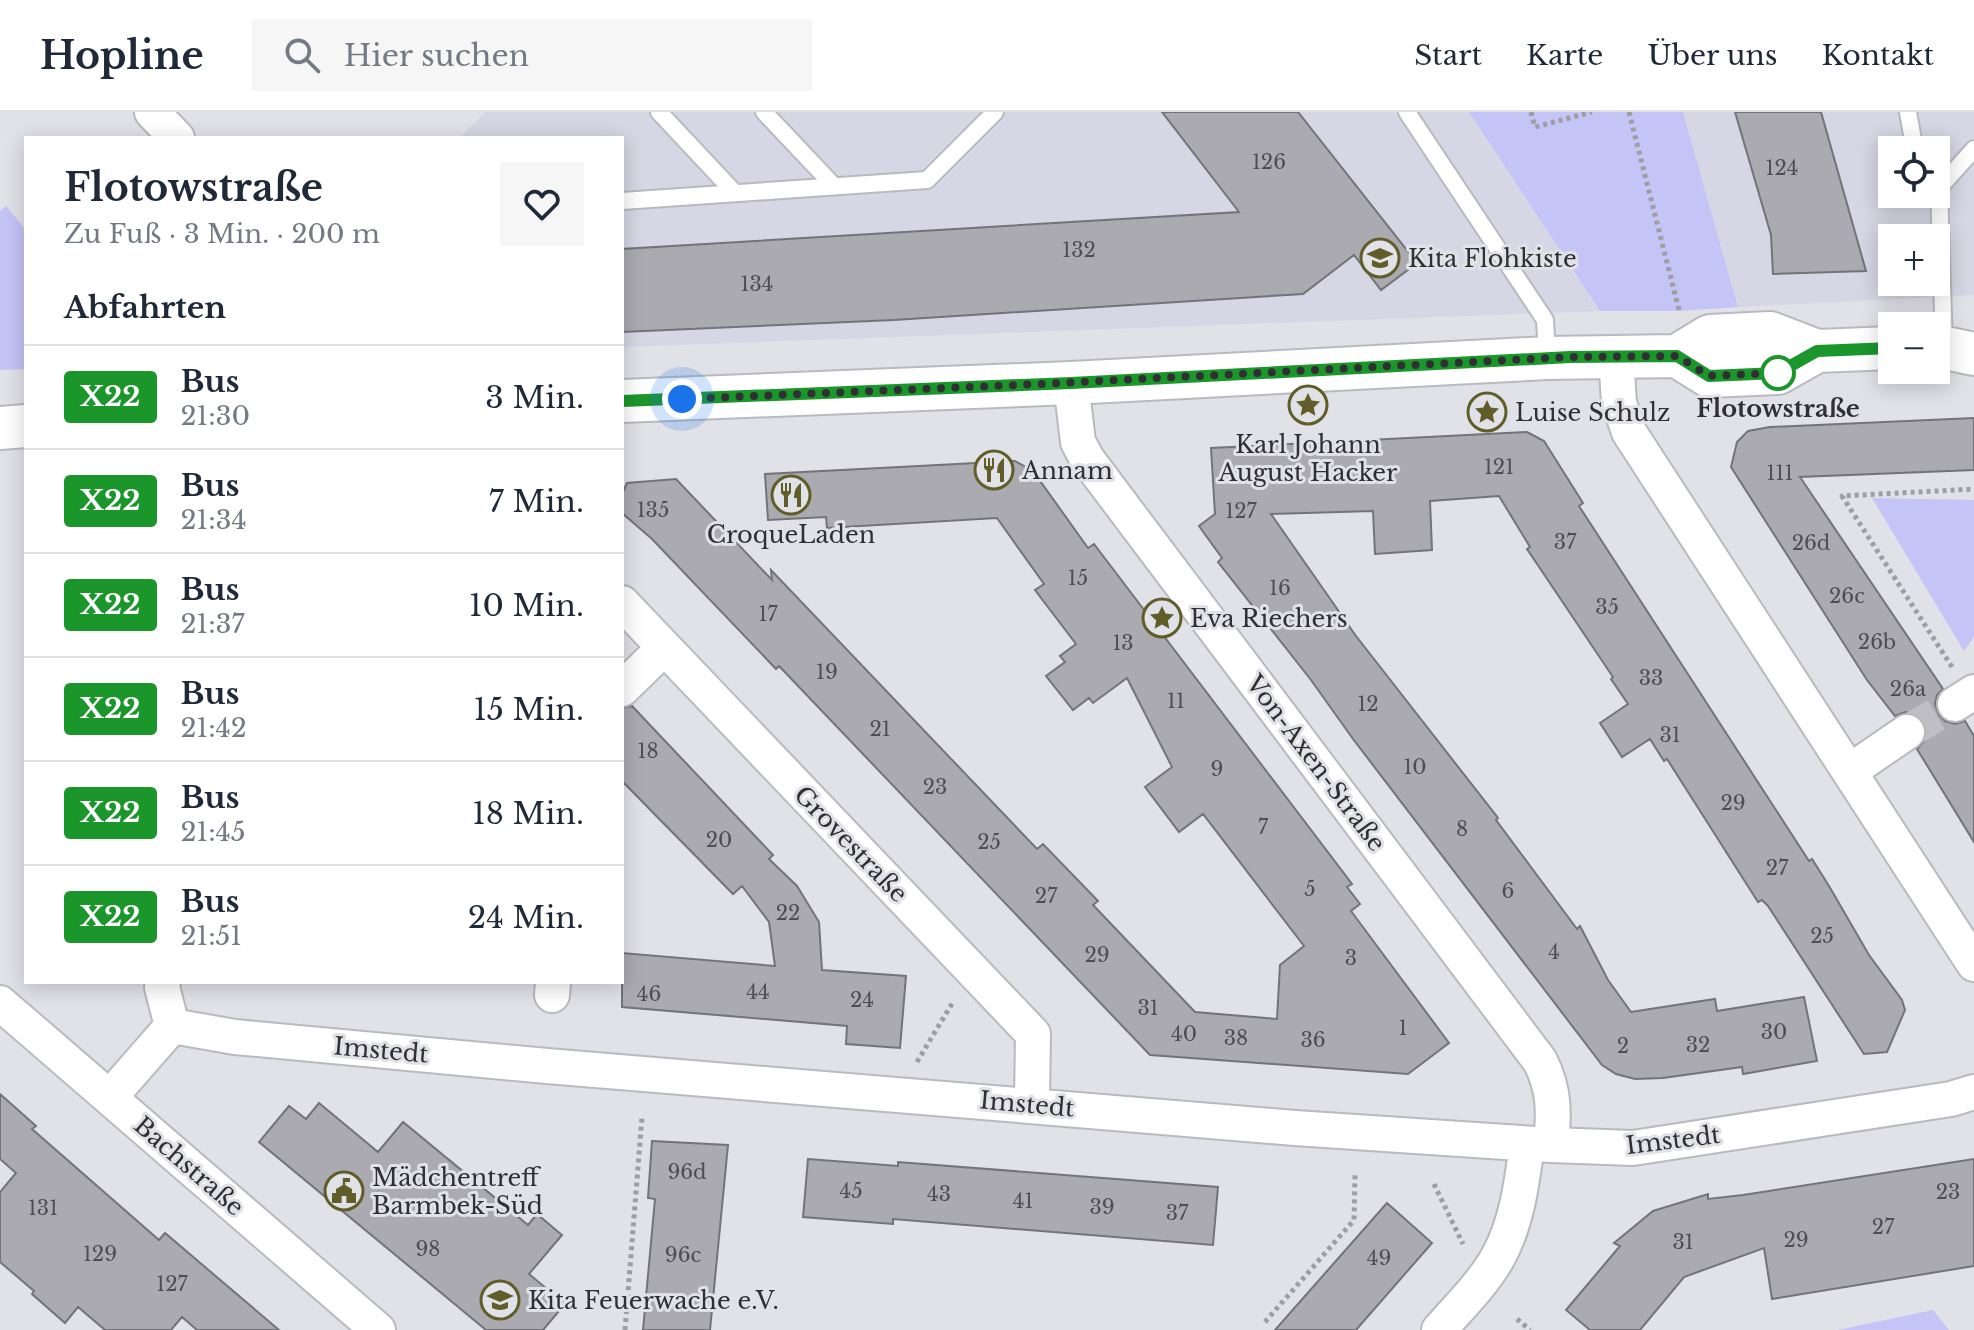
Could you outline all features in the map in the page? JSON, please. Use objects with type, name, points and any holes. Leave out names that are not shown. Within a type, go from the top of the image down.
[{"type":"street","points":[[152,112],[175,136]]},
{"type":"street","points":[[624,401],[1071,383],[1547,358],[1677,356],[1710,336],[1770,333],[1817,351],[1878,349]]},
{"type":"street","points":[[1616,356],[1619,403],[1629,432],[1974,964]]},
{"type":"street","name":"Von-Axen-Straße","points":[[1071,383],[1078,442],[1087,459],[1540,1061],[1553,1093],[1554,1110],[1499,1256],[1439,1330]]},
{"type":"street","points":[[0,428],[24,426]]},
{"type":"street","name":"Grovestraße","points":[[624,605],[1033,1034],[1032,1104]]},
{"type":"street","points":[[624,687],[664,648]]},
{"type":"street","points":[[1850,771],[1907,732]]},
{"type":"street","points":[[110,1097],[172,1026],[163,984]]},
{"type":"street","name":"Bachstraße","points":[[0,1003],[378,1330]]},
{"type":"street","name":"Imstedt","points":[[172,1026],[235,1037],[531,1064],[1295,1128],[1539,1145],[1633,1148],[1951,1099],[1974,1092]]},
{"type":"lane","points":[[659,112],[734,192]]},
{"type":"lane","points":[[764,112],[833,185]]},
{"type":"lane","points":[[624,201],[927,180],[995,112]]},
{"type":"lane","points":[[1407,112],[1545,320],[1547,358]]},
{"type":"lane","points":[[1908,112],[1912,136]]},
{"type":"lane","points":[[1950,173],[1974,149]]},
{"type":"lane","points":[[1940,208],[1957,344]]},
{"type":"path","points":[[1531,112],[1535,127],[1592,112]]},
{"type":"path","points":[[1629,112],[1679,311]]},
{"type":"path","points":[[1966,697],[1842,496],[1974,489]]},
{"type":"path","points":[[898,1093],[972,970]]},
{"type":"path","points":[[625,1330],[642,1117]]},
{"type":"path","points":[[1265,1322],[1354,1220],[1355,1175]]},
{"type":"path","points":[[1434,1184],[1481,1282]]},
{"type":"path","points":[[1517,1319],[1530,1330]]},
{"type":"shaded area","points":[[486,112],[1469,112],[1600,311],[624,347],[624,136],[461,136]]},
{"type":"shaded area","points":[[1469,112],[1683,112],[1738,307],[1600,311]]},
{"type":"shaded area","points":[[1683,112],[1974,112],[1974,295],[1738,307]]},
{"type":"shaded area","points":[[6,206],[24,228],[24,369],[0,370],[0,211]]},
{"type":"shaded area","points":[[1872,498],[1974,500],[1974,637],[1964,651]]},
{"type":"shaded area","points":[[1933,1310],[1949,1330],[1838,1330]]},
{"type":"building","points":[[1162,112],[1298,112],[1417,263],[1381,290],[1354,255],[1303,294],[894,320],[624,332],[624,249],[1239,212]]},
{"type":"building","points":[[1735,112],[1821,112],[1866,271],[1773,274],[1771,235]]},
{"type":"building","points":[[1974,418],[1974,470],[1800,477],[1943,689],[1937,695],[1935,704],[1939,715],[1955,724],[1965,721],[1974,736],[1974,842],[1917,749],[1925,740],[1927,731],[1924,721],[1915,714],[1905,712],[1895,716],[1867,680],[1731,467],[1737,442],[1748,431],[1770,427]]},
{"type":"building","points":[[1527,432],[1544,441],[1583,503],[1579,506],[1809,861],[1812,859],[1869,955],[1902,1000],[1905,1010],[1887,1052],[1864,1054],[1768,906],[1762,900],[1758,902],[1667,759],[1664,761],[1650,739],[1622,757],[1600,723],[1628,704],[1527,549],[1530,547],[1499,496],[1430,501],[1432,550],[1375,554],[1373,511],[1271,514],[1356,636],[1498,818],[1496,820],[1577,929],[1580,926],[1608,980],[1631,1012],[1715,999],[1717,1011],[1804,997],[1817,1061],[1743,1074],[1742,1067],[1635,1079],[1616,1074],[1602,1065],[1218,562],[1222,558],[1199,526],[1215,514],[1211,448]]},
{"type":"building","points":[[1015,461],[1033,471],[1088,548],[1094,544],[1352,884],[1347,887],[1360,904],[1351,911],[1449,1043],[1408,1074],[1150,1055],[779,666],[776,669],[652,539],[624,515],[624,490],[627,483],[676,479],[772,580],[771,570],[1037,849],[1043,844],[1098,901],[1093,905],[1195,1012],[1277,1019],[1280,965],[1304,946],[1203,814],[1179,832],[1145,787],[1172,767],[1127,678],[1093,703],[1089,698],[1073,710],[1046,676],[1065,662],[1060,656],[1076,644],[1035,590],[1044,584],[997,518],[827,528],[826,517],[768,520],[765,474]]},
{"type":"building","points":[[632,706],[773,855],[769,859],[797,886],[819,922],[822,970],[906,976],[900,1048],[846,1044],[847,1026],[622,1007],[624,953],[775,966],[769,922],[742,886],[733,894],[624,783],[624,708]]},
{"type":"building","points":[[0,1094],[36,1126],[32,1129],[159,1240],[165,1233],[279,1330],[197,1330],[182,1317],[171,1330],[105,1330],[78,1307],[65,1323],[0,1262],[0,1192],[16,1173],[0,1159]]},
{"type":"building","points":[[319,1103],[378,1152],[403,1122],[528,1225],[537,1214],[562,1235],[529,1274],[565,1304],[543,1330],[486,1330],[259,1142],[289,1106],[306,1119]]},
{"type":"building","points":[[652,1141],[728,1145],[710,1330],[643,1330],[655,1199],[648,1198]]},
{"type":"building","points":[[808,1159],[898,1166],[898,1162],[1218,1187],[1213,1245],[893,1219],[893,1224],[803,1217]]},
{"type":"building","points":[[1974,1159],[1974,1266],[1772,1299],[1764,1248],[1684,1277],[1640,1330],[1590,1330],[1566,1310],[1620,1246],[1614,1243],[1653,1211],[1708,1194],[1708,1199],[1743,1195]]},
{"type":"building","points":[[1387,1203],[1432,1243],[1356,1330],[1275,1330]]},
{"type":"tunnel","points":[[1907,732],[1955,704]]},
{"type":"bus line","name":"X22","points":[[624,401],[1071,383],[1570,357],[1677,356],[1709,376],[1778,373],[1817,351],[1878,349]]},
{"type":"place","name":"Kita Flohkiste","points":[[1380,258]]},
{"type":"place","name":"Flotowstraße","points":[[1778,373]]},
{"type":"place","name":"Karl Johann August Hacker","points":[[1308,405]]},
{"type":"place","name":"Luise Schulz","points":[[1487,412]]},
{"type":"place","name":"Annam","points":[[994,470]]},
{"type":"place","name":"CroqueLaden","points":[[791,495]]},
{"type":"place","name":"Eva Riechers","points":[[1162,618]]},
{"type":"place","name":"Mädchentreff Barmbek-Süd","points":[[344,1191]]},
{"type":"place","name":"Kita Feuerwache e.V.","points":[[500,1300]]},
{"type":"route","points":[[682,399],[1570,357],[1677,356],[1709,376],[1778,373]]}]
